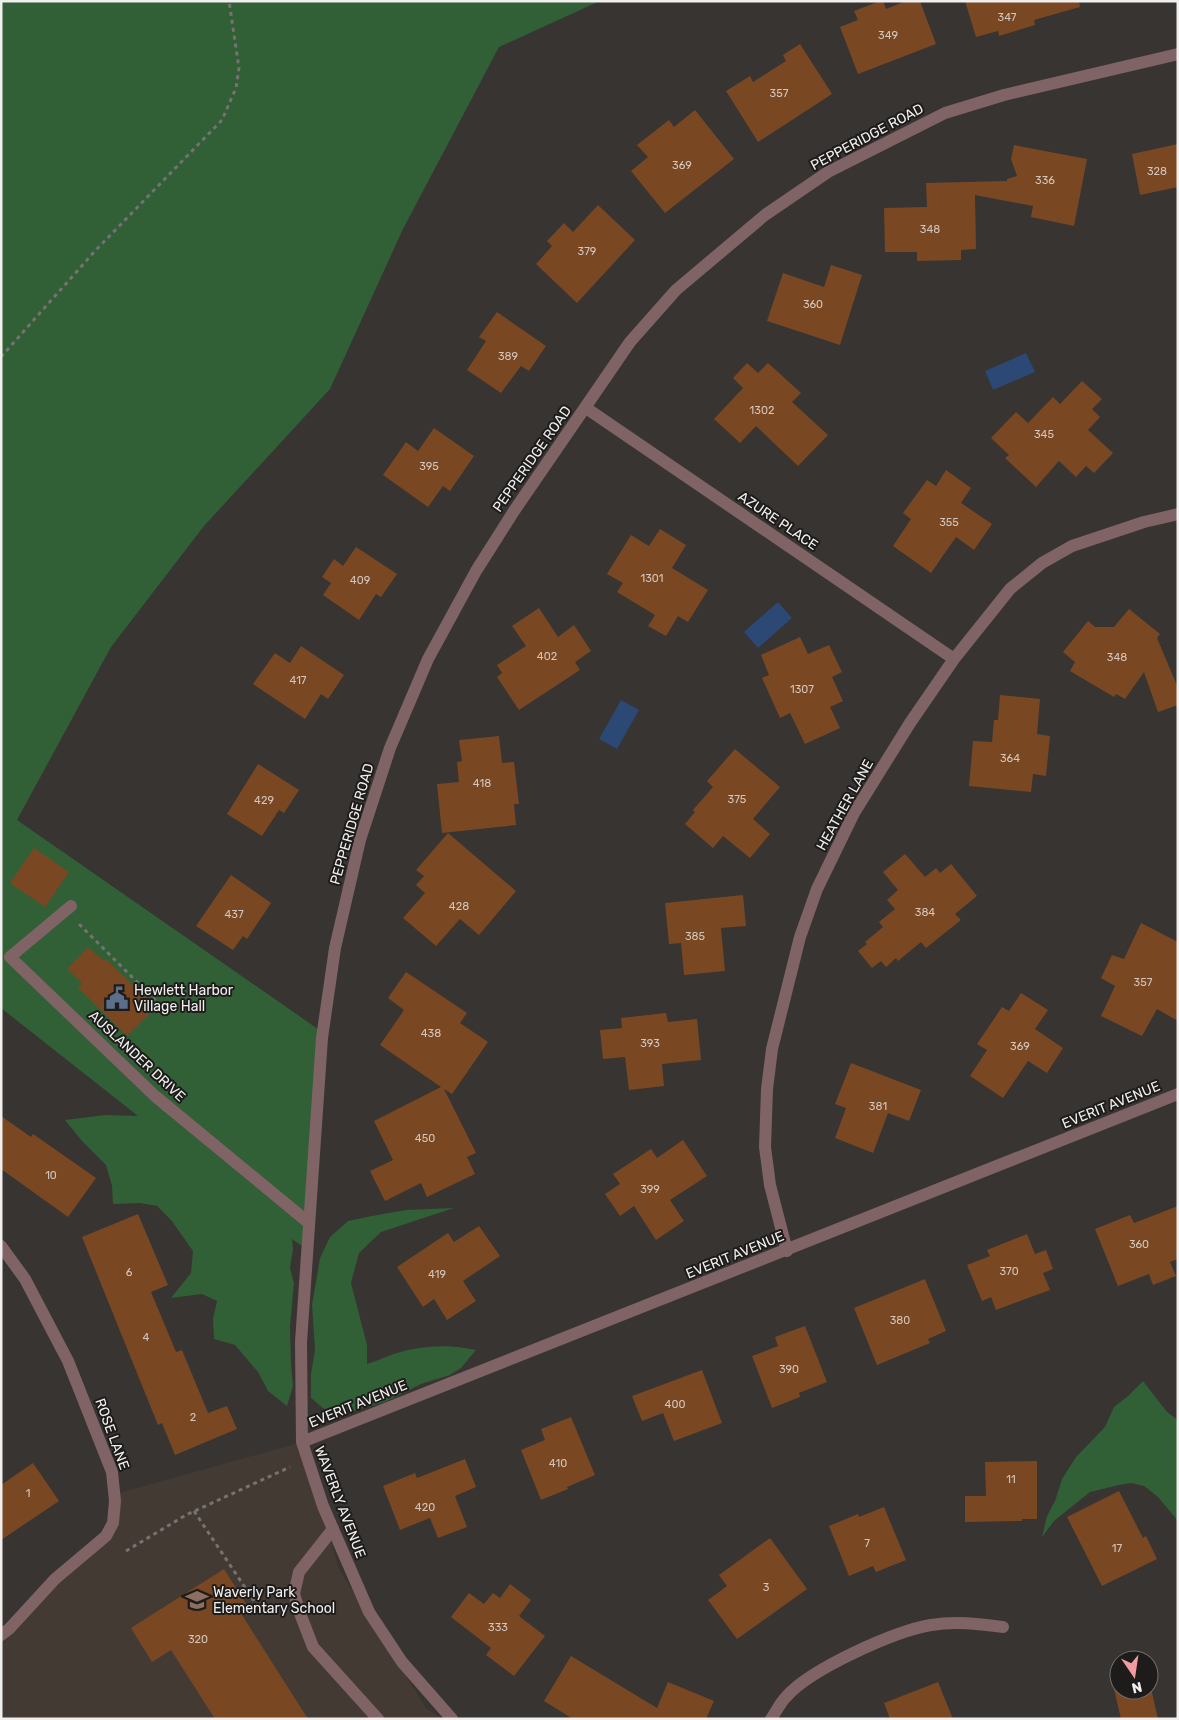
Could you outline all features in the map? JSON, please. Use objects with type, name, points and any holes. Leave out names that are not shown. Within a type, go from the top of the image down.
[{"type":"street","name":"PEPPERIDGE ROAD","points":[[311,1203],[322,1038],[335,948],[360,840],[390,748],[428,659],[476,572],[514,511],[630,342],[676,290],[765,215],[828,172],[945,113],[1004,96],[1169,58],[1178,54]]},
{"type":"street","name":"AZURE PLACE","points":[[586,408],[954,659]]},
{"type":"street","name":"HEATHER LANE","points":[[787,1250],[772,1194],[766,1147],[767,1089],[772,1049],[800,937],[817,889],[854,813],[910,723],[954,659],[1010,589],[1042,564],[1072,546],[1144,522],[1178,514]]},
{"type":"street","name":"AUSLANDER DRIVE","points":[[68,908],[10,957],[155,1096],[309,1222]]},
{"type":"street","name":"EVERIT AVENUE","points":[[302,1442],[1178,1094]]},
{"type":"street","name":"WAVERLY AVENUE","points":[[311,1203],[301,1342],[302,1442],[323,1506],[368,1612],[402,1662],[452,1719]]},
{"type":"street","name":"ROSE LANE","points":[[1,1246],[25,1279],[68,1361],[112,1472],[115,1501],[113,1523],[106,1536],[55,1579],[9,1629],[1,1635]]},
{"type":"street","points":[[333,1529],[299,1572],[294,1594],[314,1646],[378,1719]]},
{"type":"street","points":[[771,1719],[786,1696],[808,1678],[846,1657],[888,1638],[930,1625],[967,1622],[1003,1627]]},
{"type":"path","points":[[1,358],[94,252],[222,120],[236,88],[240,68],[229,1]]},
{"type":"path","points":[[68,908],[162,1007]]},
{"type":"path","points":[[126,1551],[194,1512],[285,1470]]},
{"type":"path","points":[[194,1512],[256,1604],[271,1608]]},
{"type":"shaded area","name":"Waverly Park Elementary School","points":[[302,1442],[339,1569],[426,1708],[443,1719],[1,1719],[1,1630],[108,1536],[116,1494]]},
{"type":"green space","points":[[1,1],[600,1],[499,47],[403,229],[330,389],[204,526],[111,647],[17,820],[328,1036],[308,1250],[292,1239],[293,1249],[290,1268],[294,1283],[290,1326],[293,1386],[287,1406],[268,1391],[258,1372],[235,1345],[214,1339],[213,1319],[217,1301],[202,1294],[171,1298],[191,1273],[193,1251],[171,1220],[157,1206],[140,1203],[113,1204],[112,1186],[106,1165],[82,1141],[65,1120],[105,1115],[138,1116],[1,1008]]},
{"type":"green space","points":[[454,1208],[381,1232],[359,1253],[351,1283],[367,1345],[367,1364],[407,1350],[426,1347],[456,1347],[476,1350],[461,1368],[450,1375],[421,1384],[385,1402],[353,1411],[324,1409],[311,1398],[311,1374],[315,1350],[312,1305],[320,1258],[330,1237],[348,1221],[406,1210]]},
{"type":"green space","points":[[1143,1381],[1167,1412],[1178,1420],[1178,1521],[1158,1497],[1144,1486],[1131,1483],[1090,1492],[1054,1521],[1042,1537],[1047,1516],[1055,1501],[1062,1479],[1076,1457],[1105,1427],[1114,1407]]},
{"type":"water","points":[[1026,353],[1035,372],[993,390],[985,371]]},
{"type":"water","points":[[778,602],[792,618],[758,648],[744,632]]},
{"type":"water","points":[[621,700],[639,710],[617,749],[599,739]]},
{"type":"building","points":[[883,1],[886,9],[906,1],[920,1],[936,44],[858,74],[840,27],[858,20],[854,11]]},
{"type":"building","points":[[965,1],[1079,1],[1080,7],[1034,20],[1035,25],[999,36],[998,31],[976,37]]},
{"type":"building","points":[[800,44],[832,94],[758,142],[726,91],[750,76],[753,82],[786,61],[783,55]]},
{"type":"building","points":[[695,110],[734,159],[665,213],[631,171],[648,157],[637,145],[669,120],[674,127]]},
{"type":"building","points":[[1178,144],[1178,187],[1140,195],[1132,154]]},
{"type":"building","points":[[1014,145],[1087,159],[1074,226],[1031,217],[1033,206],[975,195],[976,249],[961,250],[961,260],[917,261],[917,252],[885,252],[884,208],[927,207],[926,183],[1007,181],[1007,179],[1017,176],[1011,159]]},
{"type":"building","points":[[598,205],[635,240],[577,303],[536,264],[552,246],[547,241],[564,223],[573,232]]},
{"type":"building","points":[[831,265],[862,275],[840,345],[767,321],[783,273],[824,287]]},
{"type":"building","points":[[497,312],[546,346],[529,371],[521,366],[501,393],[467,370],[486,341],[479,337]]},
{"type":"building","points":[[747,363],[758,373],[768,363],[801,393],[792,402],[828,435],[798,466],[756,426],[740,443],[714,419],[743,388],[733,378]]},
{"type":"building","points":[[1082,381],[1102,399],[1092,409],[1100,417],[1088,430],[1113,453],[1094,473],[1086,466],[1076,477],[1059,461],[1036,487],[1005,458],[1009,455],[991,438],[1016,412],[1028,423],[1053,397],[1060,404]]},
{"type":"building","points":[[434,428],[474,456],[450,491],[443,486],[428,507],[383,475],[406,442],[418,451]]},
{"type":"building","points":[[946,470],[971,488],[961,503],[992,524],[974,550],[956,537],[931,573],[893,546],[911,519],[903,513],[927,480],[936,486]]},
{"type":"building","points":[[660,529],[686,545],[672,568],[708,590],[688,622],[678,616],[666,636],[648,626],[655,615],[617,592],[623,583],[607,574],[631,535],[649,546]]},
{"type":"building","points":[[356,547],[397,574],[381,597],[376,594],[359,620],[323,595],[331,583],[322,577],[334,559],[343,566]]},
{"type":"building","points":[[539,608],[558,637],[574,625],[591,651],[575,662],[580,670],[519,710],[497,677],[502,673],[497,665],[526,646],[512,626]]},
{"type":"building","points":[[1129,609],[1160,634],[1157,638],[1178,688],[1178,705],[1158,712],[1144,672],[1125,699],[1116,694],[1114,697],[1070,671],[1075,662],[1063,652],[1088,621],[1095,627],[1114,627]]},
{"type":"building","points":[[800,637],[808,654],[829,645],[842,672],[832,677],[843,701],[830,707],[840,728],[805,744],[790,713],[780,718],[762,678],[769,675],[761,655]]},
{"type":"building","points":[[301,646],[344,675],[328,699],[321,694],[305,719],[253,684],[275,653],[290,663]]},
{"type":"building","points":[[1000,695],[1040,699],[1037,734],[1050,736],[1046,776],[1033,774],[1031,792],[969,786],[973,741],[992,742],[994,720],[998,720]]},
{"type":"building","points":[[499,736],[502,763],[514,762],[519,804],[514,804],[516,825],[442,833],[437,784],[459,782],[457,762],[462,761],[459,740]]},
{"type":"building","points":[[735,749],[780,787],[753,819],[770,834],[750,858],[723,836],[713,848],[685,824],[695,812],[693,810],[713,787],[707,781]]},
{"type":"building","points":[[258,764],[299,790],[284,813],[279,810],[262,836],[227,814]]},
{"type":"building","points":[[448,833],[516,891],[479,935],[460,919],[436,946],[403,918],[425,893],[416,885],[424,876],[416,870]]},
{"type":"building","points":[[34,848],[69,872],[45,907],[10,883]]},
{"type":"building","points":[[905,854],[925,877],[936,868],[940,873],[951,864],[977,896],[955,914],[961,920],[926,948],[921,942],[898,961],[896,958],[886,967],[881,961],[872,968],[858,951],[867,944],[865,942],[883,927],[879,922],[895,909],[887,900],[898,890],[883,872]]},
{"type":"building","points":[[231,875],[271,903],[247,939],[243,936],[233,950],[196,926]]},
{"type":"building","points":[[743,895],[746,926],[721,928],[725,971],[684,975],[681,943],[669,944],[665,903]]},
{"type":"building","points":[[1141,923],[1178,942],[1178,1021],[1157,1009],[1142,1036],[1101,1016],[1115,986],[1101,978],[1112,955],[1124,959]]},
{"type":"building","name":"Hewlett Harbor Village Hall","points":[[88,947],[104,961],[106,959],[156,1007],[127,1036],[78,988],[82,983],[67,969]]},
{"type":"building","points":[[406,972],[467,1013],[460,1023],[488,1042],[452,1094],[444,1089],[476,1153],[467,1157],[475,1174],[427,1197],[421,1183],[385,1201],[370,1171],[393,1160],[374,1121],[441,1087],[380,1045],[404,1010],[388,998]]},
{"type":"building","points":[[1021,993],[1048,1010],[1035,1029],[1063,1048],[1047,1073],[1028,1061],[1003,1098],[970,1076],[987,1050],[977,1044],[1002,1007],[1009,1011]]},
{"type":"building","points":[[666,1013],[668,1022],[697,1019],[701,1060],[662,1064],[664,1086],[629,1090],[625,1057],[603,1059],[600,1030],[622,1028],[621,1018]]},
{"type":"building","points":[[851,1063],[921,1090],[909,1121],[888,1113],[873,1153],[835,1138],[846,1108],[835,1104]]},
{"type":"building","points":[[1,1116],[31,1137],[33,1134],[96,1178],[68,1217],[1,1169]]},
{"type":"building","points":[[683,1140],[707,1176],[670,1200],[684,1221],[656,1240],[634,1206],[620,1216],[605,1194],[620,1184],[613,1174],[651,1149],[657,1158]]},
{"type":"building","points":[[1178,1206],[1178,1259],[1170,1262],[1176,1276],[1153,1285],[1149,1274],[1118,1286],[1095,1229],[1130,1215],[1134,1223]]},
{"type":"building","points":[[138,1214],[168,1285],[151,1292],[176,1352],[182,1350],[208,1413],[227,1406],[237,1429],[175,1455],[162,1423],[158,1425],[82,1237]]},
{"type":"building","points":[[479,1226],[500,1256],[463,1281],[476,1301],[447,1320],[434,1299],[423,1307],[397,1267],[448,1233],[454,1242]]},
{"type":"building","points":[[1027,1234],[1035,1254],[1046,1250],[1053,1269],[1043,1273],[1050,1290],[996,1310],[991,1297],[982,1301],[967,1265],[990,1256],[987,1250]]},
{"type":"building","points":[[925,1279],[946,1331],[928,1339],[930,1343],[877,1365],[854,1308]]},
{"type":"building","points":[[805,1326],[827,1382],[799,1393],[800,1397],[772,1408],[752,1356],[778,1346],[775,1337]]},
{"type":"building","points":[[702,1370],[722,1423],[674,1441],[663,1413],[642,1421],[632,1396]]},
{"type":"building","points":[[571,1417],[595,1475],[541,1500],[521,1450],[545,1440],[541,1429]]},
{"type":"building","points":[[465,1459],[476,1487],[455,1496],[467,1527],[438,1538],[430,1518],[400,1530],[383,1486],[415,1473],[417,1478]]},
{"type":"building","points":[[1037,1461],[1037,1519],[965,1522],[965,1496],[986,1496],[985,1462]]},
{"type":"building","points":[[33,1463],[59,1501],[1,1540],[1,1485]]},
{"type":"building","points":[[1119,1491],[1143,1538],[1146,1536],[1157,1559],[1102,1586],[1067,1517]]},
{"type":"building","points":[[884,1507],[906,1560],[876,1572],[873,1566],[849,1576],[829,1526],[858,1514],[859,1517]]},
{"type":"building","points":[[770,1538],[807,1589],[737,1639],[708,1600],[727,1586],[719,1575]]},
{"type":"building","points":[[224,1569],[250,1610],[242,1615],[308,1719],[215,1719],[171,1650],[152,1662],[131,1628]]},
{"type":"building","points":[[510,1584],[531,1600],[519,1616],[545,1636],[514,1676],[486,1655],[491,1648],[451,1617],[469,1593],[484,1604],[493,1593],[500,1598]]},
{"type":"building","points":[[571,1656],[657,1708],[668,1682],[714,1701],[706,1719],[573,1719],[544,1701]]},
{"type":"building","points":[[938,1682],[953,1719],[890,1719],[884,1703]]},
{"type":"building","points":[[1117,1700],[1154,1700],[1158,1719],[1121,1719]]},
{"type":"place","name":"Hewlett Harbor Village Hall","points":[[117,998]]},
{"type":"place","name":"Waverly Park Elementary School","points":[[197,1600]]}]
